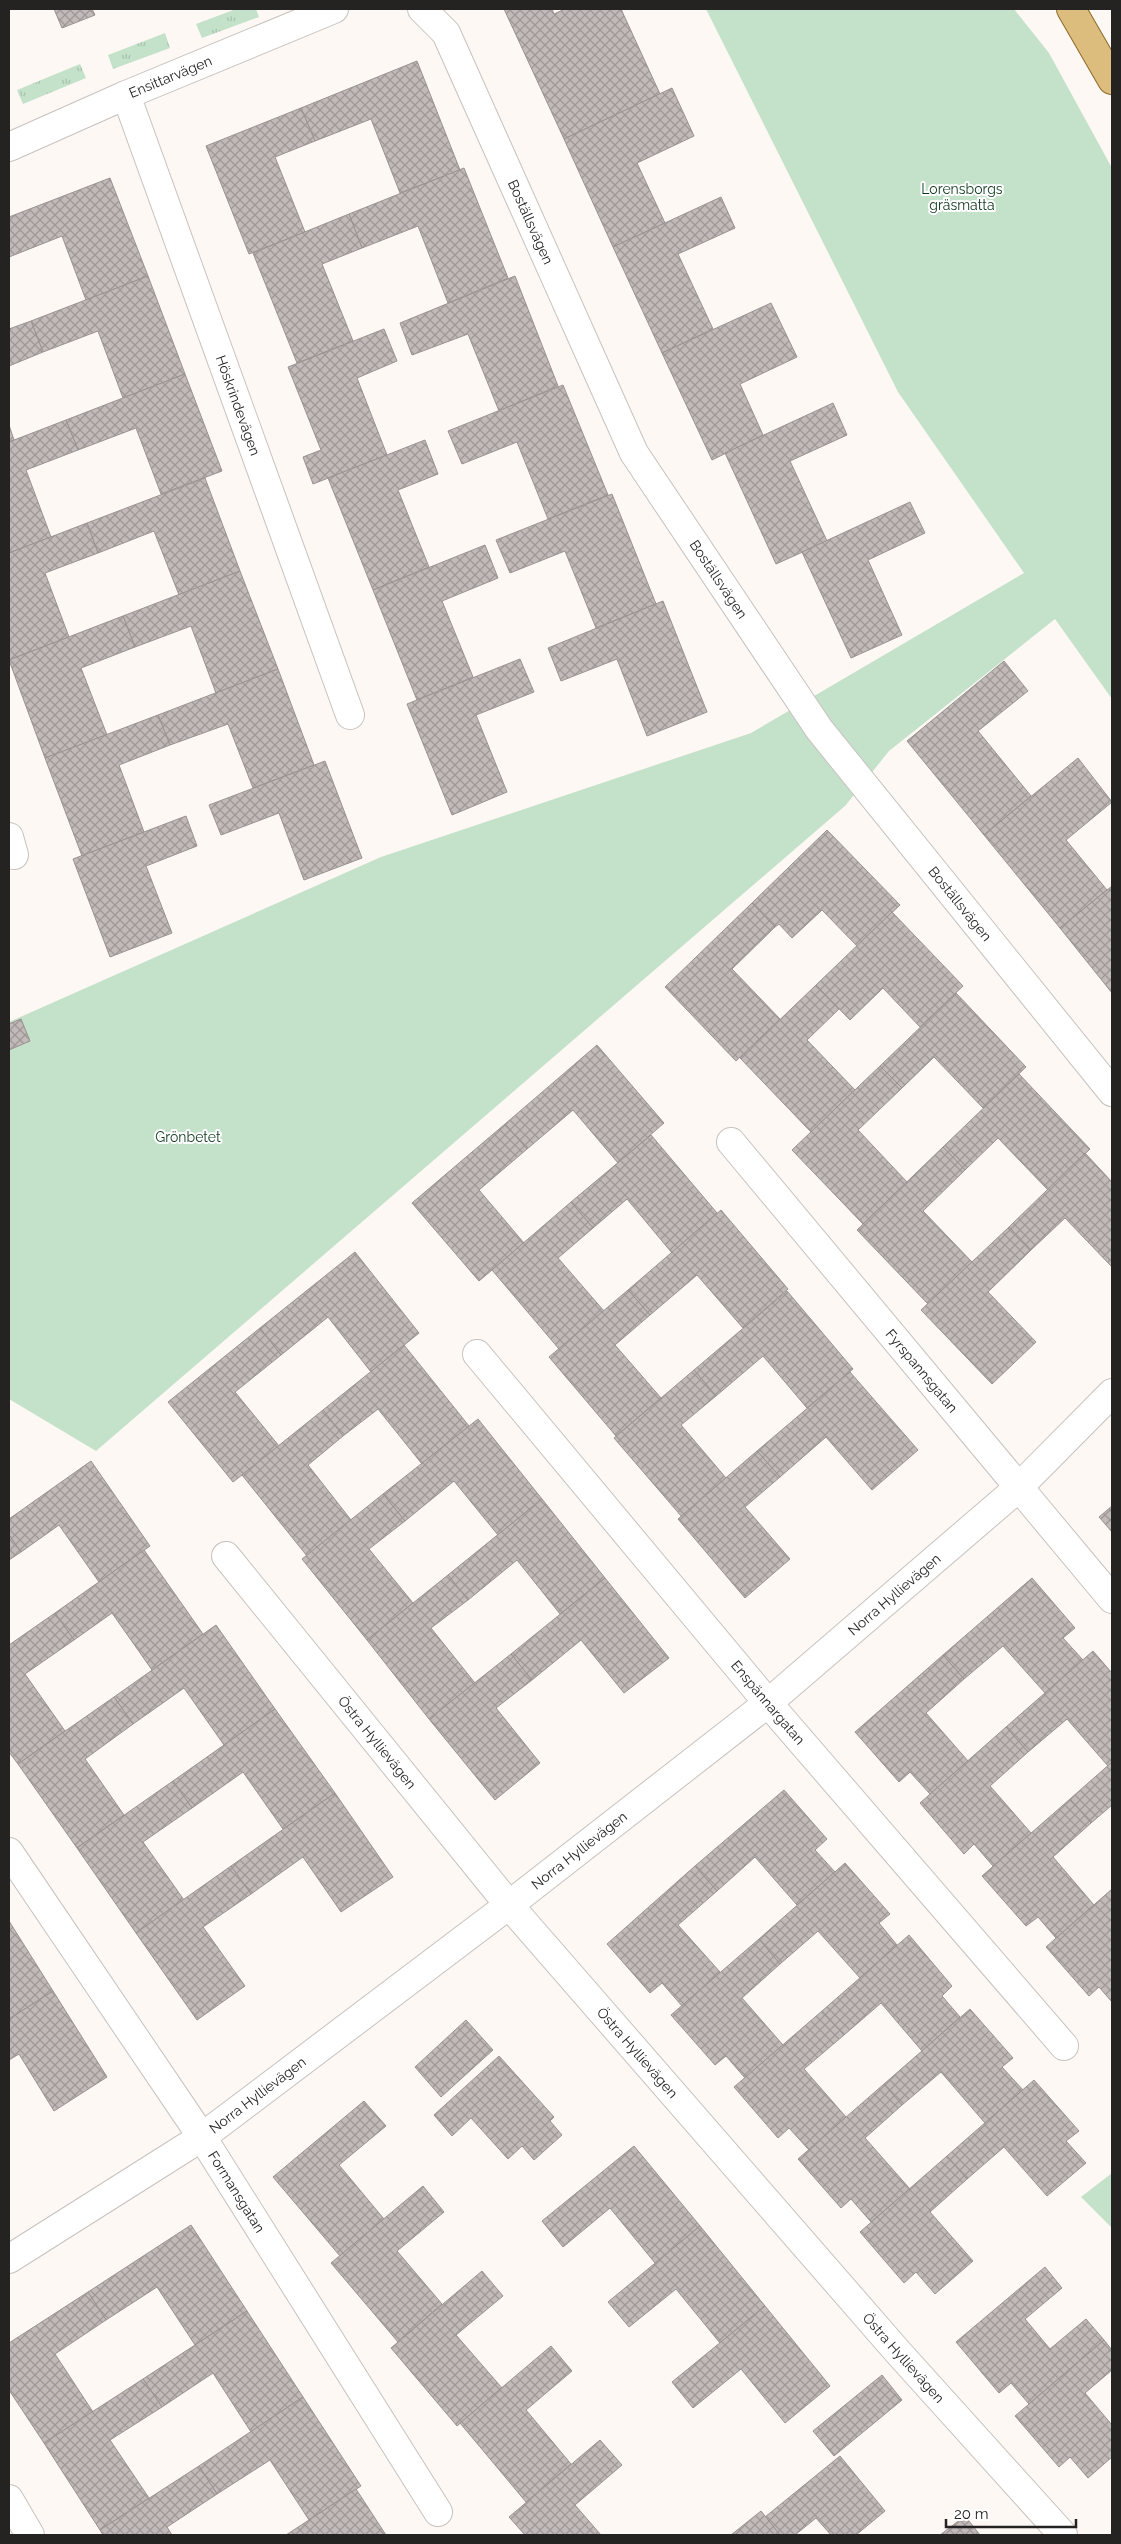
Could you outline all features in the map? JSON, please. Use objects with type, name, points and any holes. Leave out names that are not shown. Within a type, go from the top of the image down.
[{"type":"main road","points":[[1071,9],[1112,80]]},
{"type":"street","name":"Ensittarvägen","points":[[9,147],[126,95],[334,9]]},
{"type":"street","name":"Boställsvägen","points":[[422,9],[446,33],[634,453],[819,729],[1112,1092]]},
{"type":"street","name":"Höskrindevägen","points":[[126,95],[350,715]]},
{"type":"street","name":"Fyrspannsgatan","points":[[731,1142],[1112,1599]]},
{"type":"street","name":"Enspännargatan","points":[[477,1354],[768,1702],[1064,2046]]},
{"type":"street","name":"Norra Hyllievägen","points":[[9,2259],[202,2137],[509,1905],[768,1702],[1018,1488],[1112,1392]]},
{"type":"street","name":"Östra Hyllievägen","points":[[226,1556],[509,1905],[897,2351],[1063,2535]]},
{"type":"street","name":"Formansgatan","points":[[9,1852],[202,2137],[438,2512]]},
{"type":"street","points":[[9,2499],[30,2535]]},
{"type":"green space","points":[[236,9],[256,9],[259,17],[202,38],[196,24]]},
{"type":"green space","name":"Grönbetet","points":[[706,9],[1014,9],[1049,53],[1112,168],[1112,699],[1055,619],[889,751],[845,806],[96,1451],[9,1399],[9,1022],[381,857],[751,733],[1024,573],[898,392]]},
{"type":"green space","points":[[165,33],[170,48],[113,69],[108,55]]},
{"type":"green space","points":[[80,64],[86,78],[23,104],[17,90]]},
{"type":"green space","points":[[1112,2173],[1112,2228],[1081,2197]]},
{"type":"building","points":[[54,9],[92,9],[95,15],[62,28]]},
{"type":"building","points":[[504,9],[552,9],[554,14],[565,9],[621,9],[660,94],[564,139]]},
{"type":"building","points":[[417,61],[460,170],[400,193],[371,119],[315,141],[301,108]]},
{"type":"building","points":[[672,88],[694,136],[637,163],[665,223],[613,247],[564,139]]},
{"type":"building","points":[[301,108],[315,141],[275,157],[305,232],[249,254],[206,146]]},
{"type":"building","points":[[464,168],[508,278],[448,303],[418,226],[362,248],[349,214]]},
{"type":"building","points":[[110,178],[148,276],[86,300],[62,236],[9,257],[9,217]]},
{"type":"building","points":[[721,197],[735,228],[678,254],[713,329],[662,353],[613,247]]},
{"type":"building","points":[[349,214],[362,248],[322,264],[353,341],[297,363],[253,253]]},
{"type":"building","points":[[148,276],[185,374],[123,398],[98,331],[43,352],[31,321]]},
{"type":"building","points":[[515,276],[558,386],[499,411],[468,334],[412,355],[400,323]]},
{"type":"building","points":[[771,303],[797,357],[740,384],[763,435],[712,460],[662,353]]},
{"type":"building","points":[[31,321],[43,352],[9,366],[9,329]]},
{"type":"building","points":[[384,329],[397,361],[357,378],[387,455],[313,484],[303,457],[321,450],[288,367]]},
{"type":"building","points":[[185,374],[222,471],[161,494],[136,428],[78,450],[66,420]]},
{"type":"building","points":[[563,385],[608,495],[548,519],[517,442],[462,464],[448,431]]},
{"type":"building","points":[[833,403],[847,435],[790,461],[827,541],[776,564],[725,453]]},
{"type":"building","points":[[66,420],[78,450],[26,470],[51,537],[9,553],[9,442]]},
{"type":"building","points":[[9,425],[14,440],[9,442]]},
{"type":"building","points":[[425,440],[438,474],[398,490],[429,567],[373,590],[328,478]]},
{"type":"building","points":[[205,478],[240,571],[179,595],[154,531],[98,553],[87,523]]},
{"type":"building","points":[[612,494],[656,604],[596,628],[565,551],[510,573],[496,540]]},
{"type":"building","points":[[910,502],[925,533],[868,560],[902,635],[851,658],[802,552]]},
{"type":"building","points":[[87,523],[98,553],[45,573],[69,637],[9,660],[9,553]]},
{"type":"building","points":[[485,545],[498,578],[442,601],[473,677],[417,700],[373,590]]},
{"type":"building","points":[[240,571],[278,669],[216,693],[191,626],[135,647],[123,616]]},
{"type":"building","points":[[663,601],[707,712],[647,736],[617,659],[561,681],[548,648]]},
{"type":"building","points":[[123,616],[135,647],[81,668],[107,735],[45,758],[9,660]]},
{"type":"building","points":[[520,659],[534,692],[476,715],[507,792],[452,815],[407,704]]},
{"type":"building","points":[[1004,661],[1028,691],[978,731],[1031,796],[984,835],[907,741]]},
{"type":"building","points":[[278,669],[314,765],[253,788],[228,724],[170,745],[158,715]]},
{"type":"building","points":[[158,715],[170,745],[119,765],[144,832],[82,856],[45,758]]},
{"type":"building","points":[[1078,758],[1112,802],[1066,840],[1107,890],[1060,928],[984,835]]},
{"type":"building","points":[[325,761],[362,858],[304,880],[279,813],[221,835],[209,805]]},
{"type":"building","points":[[186,816],[197,846],[146,866],[172,933],[110,957],[73,859]]},
{"type":"building","points":[[827,830],[900,905],[857,946],[822,910],[792,938],[779,924],[775,927],[752,903]]},
{"type":"building","points":[[1112,886],[1112,993],[1060,928]]},
{"type":"building","points":[[752,903],[775,927],[732,969],[780,1019],[736,1061],[665,987]]},
{"type":"building","points":[[892,912],[963,986],[920,1027],[883,988],[850,1020],[816,985]]},
{"type":"building","points":[[816,985],[839,1009],[807,1040],[855,1090],[811,1132],[740,1058]]},
{"type":"building","points":[[956,993],[1026,1067],[983,1108],[934,1057],[902,1088],[880,1066]]},
{"type":"building","points":[[21,1019],[30,1041],[9,1050],[9,1024]]},
{"type":"building","points":[[597,1045],[664,1123],[618,1163],[573,1110],[527,1149],[505,1124]]},
{"type":"building","points":[[880,1066],[902,1088],[858,1130],[907,1182],[863,1224],[792,1150]]},
{"type":"building","points":[[1019,1074],[1090,1149],[1048,1190],[998,1138],[965,1170],[943,1147]]},
{"type":"building","points":[[505,1124],[527,1149],[479,1190],[524,1243],[479,1281],[412,1203]]},
{"type":"building","points":[[651,1135],[717,1213],[672,1253],[627,1199],[593,1228],[571,1202]]},
{"type":"building","points":[[943,1147],[965,1170],[923,1211],[972,1262],[928,1304],[857,1230]]},
{"type":"building","points":[[1085,1153],[1112,1182],[1112,1267],[1065,1218],[1031,1250],[1009,1227]]},
{"type":"building","points":[[571,1202],[593,1228],[558,1258],[604,1311],[559,1349],[492,1270]]},
{"type":"building","points":[[721,1210],[788,1289],[743,1328],[697,1275],[650,1315],[628,1290]]},
{"type":"building","points":[[1009,1227],[1031,1250],[988,1292],[1036,1342],[992,1384],[921,1310]]},
{"type":"building","points":[[355,1252],[419,1333],[371,1372],[328,1317],[281,1355],[260,1328]]},
{"type":"building","points":[[628,1290],[650,1315],[615,1345],[661,1398],[616,1436],[549,1357]]},
{"type":"building","points":[[787,1291],[853,1369],[807,1408],[763,1356],[716,1396],[694,1370]]},
{"type":"building","points":[[260,1328],[281,1355],[235,1392],[279,1446],[233,1482],[168,1402]]},
{"type":"building","points":[[404,1345],[469,1426],[422,1464],[378,1409],[343,1436],[323,1410]]},
{"type":"building","points":[[694,1370],[716,1396],[681,1425],[726,1478],[682,1517],[614,1438]]},
{"type":"building","points":[[850,1372],[918,1450],[872,1490],[826,1437],[780,1477],[757,1451]]},
{"type":"building","points":[[323,1410],[343,1436],[308,1465],[351,1520],[307,1556],[242,1475]]},
{"type":"building","points":[[478,1419],[542,1499],[498,1535],[454,1481],[405,1521],[383,1494]]},
{"type":"building","points":[[757,1451],[780,1477],[745,1507],[790,1559],[745,1598],[678,1519]]},
{"type":"building","points":[[91,1461],[150,1546],[99,1582],[59,1525],[21,1552],[9,1535],[9,1519]]},
{"type":"building","points":[[383,1494],[405,1521],[369,1549],[413,1603],[367,1640],[302,1559]]},
{"type":"building","points":[[542,1499],[605,1578],[560,1614],[517,1560],[468,1600],[448,1575]]},
{"type":"building","points":[[1112,1506],[1112,1532],[1099,1517]]},
{"type":"building","points":[[9,1535],[21,1552],[9,1560]]},
{"type":"building","points":[[144,1550],[203,1634],[152,1670],[112,1613],[74,1640],[55,1613]]},
{"type":"building","points":[[448,1575],[468,1600],[431,1628],[475,1683],[429,1719],[367,1640]]},
{"type":"building","points":[[605,1578],[669,1658],[624,1693],[581,1640],[532,1680],[511,1654]]},
{"type":"building","points":[[1032,1578],[1075,1628],[1063,1638],[1083,1660],[1045,1693],[1003,1646],[964,1679],[943,1655]]},
{"type":"building","points":[[55,1613],[74,1640],[25,1674],[65,1731],[18,1764],[9,1752],[9,1645]]},
{"type":"building","points":[[216,1625],[275,1709],[224,1745],[184,1688],[133,1724],[114,1697]]},
{"type":"building","points":[[1093,1651],[1112,1673],[1112,1762],[1108,1766],[1067,1719],[1028,1752],[1006,1727]]},
{"type":"building","points":[[511,1654],[532,1680],[496,1708],[540,1763],[495,1800],[429,1719]]},
{"type":"building","points":[[943,1655],[964,1679],[926,1713],[968,1761],[930,1794],[910,1772],[899,1782],[855,1732]]},
{"type":"building","points":[[114,1697],[133,1724],[85,1759],[124,1815],[77,1848],[18,1764]]},
{"type":"building","points":[[275,1709],[335,1793],[283,1829],[243,1772],[192,1808],[173,1781]]},
{"type":"building","points":[[1006,1727],[1028,1752],[990,1786],[1031,1833],[993,1866],[974,1844],[964,1854],[920,1803]]},
{"type":"building","points":[[1112,1762],[1112,1805],[1091,1823],[1070,1799]]},
{"type":"building","points":[[173,1781],[192,1808],[143,1842],[184,1900],[136,1933],[77,1848]]},
{"type":"building","points":[[784,1790],[827,1839],[815,1850],[835,1872],[797,1905],[755,1857],[717,1891],[695,1866]]},
{"type":"building","points":[[335,1793],[393,1877],[341,1912],[303,1857],[251,1894],[231,1866]]},
{"type":"building","points":[[1070,1799],[1091,1823],[1053,1857],[1094,1905],[1056,1938],[1038,1917],[1026,1926],[982,1876]]},
{"type":"building","points":[[845,1863],[890,1914],[879,1923],[897,1945],[860,1978],[818,1931],[780,1964],[759,1939]]},
{"type":"building","points":[[231,1866],[251,1894],[203,1927],[245,1986],[197,2020],[136,1933]]},
{"type":"building","points":[[695,1866],[717,1891],[678,1925],[720,1972],[682,2006],[662,1983],[650,1993],[607,1944]]},
{"type":"building","points":[[1112,1889],[1112,2002],[1099,1987],[1089,1996],[1046,1947]]},
{"type":"building","points":[[9,1921],[53,1991],[9,2019]]},
{"type":"building","points":[[909,1935],[952,1986],[942,1996],[960,2017],[922,2051],[881,2003],[844,2035],[822,2011]]},
{"type":"building","points":[[759,1939],[780,1964],[742,1998],[783,2045],[745,2078],[726,2056],[715,2065],[671,2015]]},
{"type":"building","points":[[53,1991],[107,2077],[54,2111],[19,2054],[9,2060],[9,2019]]},
{"type":"building","points":[[970,2009],[1013,2058],[1002,2067],[1023,2090],[985,2123],[941,2072],[902,2105],[884,2084]]},
{"type":"building","points":[[822,2011],[844,2035],[804,2069],[846,2117],[809,2150],[789,2128],[778,2138],[734,2087]]},
{"type":"building","points":[[466,2020],[493,2050],[441,2097],[415,2067]]},
{"type":"building","points":[[499,2056],[554,2117],[550,2121],[562,2135],[534,2160],[522,2146],[508,2159],[471,2118],[452,2136],[434,2115]]},
{"type":"building","points":[[1034,2080],[1079,2131],[1066,2141],[1086,2163],[1047,2196],[1004,2147],[967,2179],[947,2156]]},
{"type":"building","points":[[884,2084],[902,2105],[865,2138],[910,2189],[871,2222],[851,2199],[841,2208],[798,2159]]},
{"type":"building","points":[[364,2101],[386,2126],[339,2165],[384,2219],[340,2256],[273,2177]]},
{"type":"building","points":[[634,2146],[700,2226],[655,2263],[610,2208],[563,2247],[542,2221]]},
{"type":"building","points":[[947,2156],[967,2179],[930,2212],[973,2261],[935,2294],[916,2272],[904,2283],[860,2232]]},
{"type":"building","points":[[423,2186],[444,2212],[397,2251],[442,2304],[398,2342],[331,2263]]},
{"type":"building","points":[[191,2225],[247,2311],[195,2345],[157,2287],[106,2320],[88,2292]]},
{"type":"building","points":[[700,2226],[765,2306],[720,2343],[676,2289],[629,2327],[608,2302]]},
{"type":"building","points":[[1045,2267],[1062,2288],[1025,2319],[1050,2349],[1086,2319],[1104,2340],[1029,2404],[1011,2383],[999,2393],[956,2342]]},
{"type":"building","points":[[482,2271],[503,2296],[456,2335],[502,2388],[457,2426],[391,2348]]},
{"type":"building","points":[[88,2292],[106,2320],[55,2354],[93,2412],[44,2443],[9,2390],[9,2343]]},
{"type":"building","points":[[765,2306],[830,2386],[785,2423],[741,2369],[693,2408],[672,2382]]},
{"type":"building","points":[[247,2311],[303,2397],[251,2432],[213,2373],[162,2407],[143,2379]]},
{"type":"building","points":[[1104,2340],[1112,2350],[1112,2370],[1085,2393],[1112,2425],[1112,2457],[1088,2478],[1070,2457],[1059,2467],[1015,2416]]},
{"type":"building","points":[[551,2346],[572,2371],[526,2410],[571,2464],[526,2502],[460,2423]]},
{"type":"building","points":[[882,2375],[902,2400],[834,2456],[813,2431]]},
{"type":"building","points":[[143,2379],[162,2407],[110,2440],[149,2498],[100,2530],[44,2443]]},
{"type":"building","points":[[303,2397],[361,2486],[309,2520],[270,2460],[217,2494],[199,2466]]},
{"type":"building","points":[[600,2440],[622,2465],[575,2505],[601,2535],[525,2535],[509,2517]]},
{"type":"building","points":[[840,2456],[885,2511],[856,2535],[831,2535],[816,2518],[795,2535],[780,2535],[765,2517]]},
{"type":"building","points":[[199,2466],[217,2494],[167,2527],[172,2535],[103,2535],[100,2530]]},
{"type":"building","points":[[356,2489],[386,2535],[286,2535],[309,2520]]},
{"type":"building","points":[[761,2511],[780,2535],[731,2535]]},
{"type":"building","points":[[965,2516],[980,2535],[940,2535]]},
{"type":"park label","name":"Lorensborgs gräsmatta","points":[[962,197]]}]
